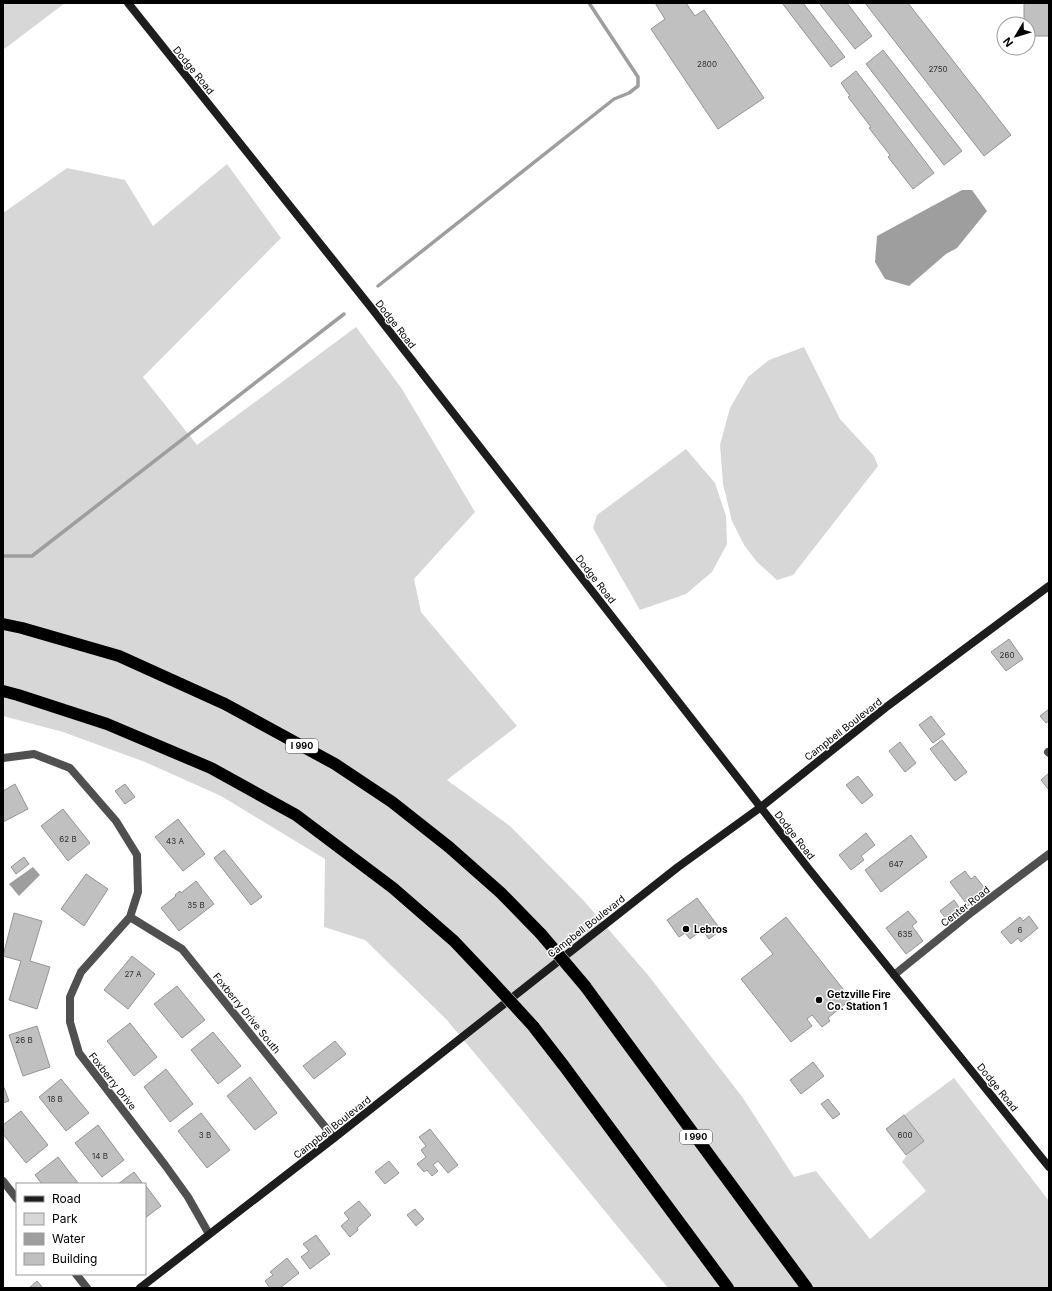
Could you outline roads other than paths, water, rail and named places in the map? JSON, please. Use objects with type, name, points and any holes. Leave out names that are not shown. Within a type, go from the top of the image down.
[{"type":"highway","name":"I 990","points":[[3,624],[119,656],[226,704],[335,764],[392,802],[449,847],[501,893],[541,934],[585,986],[806,1288]]},
{"type":"highway","points":[[3,691],[107,724],[211,768],[296,815],[393,888],[454,940],[533,1026],[569,1072],[728,1288]]},
{"type":"street","name":"Dodge Road","points":[[128,3],[369,305],[761,807],[1049,1167]]},
{"type":"street","name":"Campbell Boulevard","points":[[140,1288],[334,1138],[678,867],[761,807],[885,708],[1049,586]]},
{"type":"street","name":"Foxberry Drive","points":[[3,758],[34,754],[70,768],[116,821],[137,855],[138,892],[130,917],[81,972],[70,997],[70,1022],[79,1053],[188,1196],[209,1234]]},
{"type":"street","name":"Center Road","points":[[894,975],[972,912],[1049,854]]},
{"type":"street","name":"Foxberry Drive South","points":[[130,917],[182,949],[334,1138]]},
{"type":"street","points":[[3,1182],[16,1198]]},
{"type":"street","points":[[77,1275],[87,1288]]},
{"type":"water","points":[[962,190],[972,190],[987,211],[957,248],[946,254],[909,286],[885,279],[875,262],[877,236]]},
{"type":"water","points":[[33,867],[40,875],[19,896],[9,884]]},
{"type":"waterway","points":[[378,286],[614,99],[629,93],[638,86],[638,77],[589,3]]},
{"type":"waterway","points":[[3,556],[32,556],[344,314]]},
{"type":"place","name":"Lebros","points":[[686,929]]},
{"type":"place","name":"Getzville Fire Co. Station 1","points":[[819,1000]]}]
